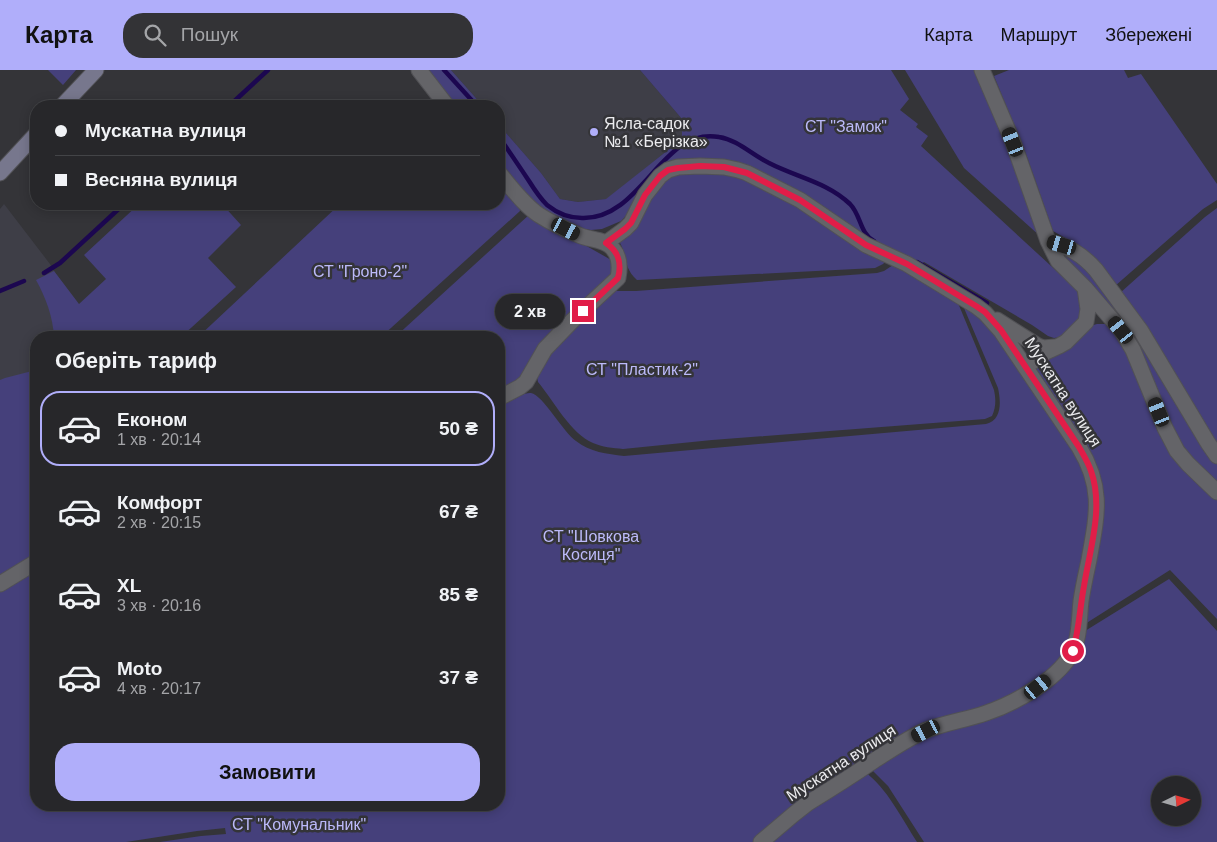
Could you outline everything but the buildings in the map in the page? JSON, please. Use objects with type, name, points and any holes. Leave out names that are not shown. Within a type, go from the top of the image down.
[{"type":"main road","points":[[68,100],[96,70]]},
{"type":"main road","points":[[0,173],[30,140]]},
{"type":"street","points":[[420,70],[443,100]]},
{"type":"street","points":[[982,70],[1013,142],[1048,240],[1058,261],[1085,288],[1124,334],[1133,350],[1165,428],[1178,451],[1188,464],[1217,492]]},
{"type":"street","name":"Мускатна вулиця","points":[[606,243],[631,223],[654,182],[668,170],[700,166],[724,167],[747,173],[800,200],[866,245],[907,264],[985,312],[1001,330],[1086,459],[1094,481],[1096,517],[1078,632],[1069,658],[1052,676],[1028,694],[987,713],[926,731],[908,740],[808,803],[761,842]]},
{"type":"street","points":[[505,180],[529,207],[540,216],[580,235],[606,243],[613,248],[617,256],[620,272],[618,278],[545,349],[526,382],[505,395]]},
{"type":"street","points":[[1048,240],[1071,249],[1089,262],[1096,270],[1141,330],[1217,456]]},
{"type":"street","points":[[1085,288],[1088,309],[1086,322]]},
{"type":"street","points":[[985,312],[1038,346],[1043,348],[1059,346]]},
{"type":"street","points":[[1025,367],[1073,336],[1086,322],[1101,317],[1112,319]]},
{"type":"street","points":[[0,584],[30,566]]},
{"type":"shaded area","name":"Ясла-садок №1 «Берізка»","points":[[451,70],[640,70],[682,119],[682,139],[607,199],[578,202],[560,199],[541,173],[505,132],[505,100],[478,100]]},
{"type":"shaded area","points":[[4,204],[50,264],[79,305],[94,331],[30,331],[30,410],[0,427],[0,209]]},
{"type":"green space","points":[[48,70],[76,70],[63,85]]},
{"type":"green space","points":[[428,70],[451,70],[478,100],[452,100]]},
{"type":"green space","name":"СТ \"Замок\"","points":[[640,70],[891,70],[909,99],[900,110],[918,124],[916,127],[928,136],[921,146],[1076,289],[1081,308],[1079,320],[1061,337],[1054,338],[1048,336],[924,262],[919,265],[874,244],[763,176],[676,161],[621,221],[602,229],[591,230],[578,228],[538,209],[505,173],[505,132],[541,173],[560,199],[578,202],[606,199],[682,139],[682,119]]},
{"type":"green space","name":"СТ \"Замок\"","points":[[905,70],[975,70],[1009,144],[1040,236],[964,168]]},
{"type":"green space","points":[[1009,70],[1124,70],[1128,78],[1141,74],[1217,184],[1217,200],[1203,209],[1115,286],[1088,253],[1053,231],[1026,154],[994,76]]},
{"type":"green space","points":[[726,172],[778,193],[887,260],[875,268],[637,280],[630,271],[619,241],[647,200],[672,174]]},
{"type":"green space","name":"СТ \"Гроно-2\"","points":[[505,188],[519,204],[520,211],[388,331],[204,331],[334,210],[505,210]]},
{"type":"green space","points":[[1217,208],[1217,449],[1120,293]]},
{"type":"green space","points":[[133,210],[227,210],[241,225],[208,258],[236,287],[188,331],[53,331],[48,308],[36,280],[54,271],[79,304],[106,279],[84,255]]},
{"type":"green space","name":"СТ \"Гроно-2\"","points":[[530,214],[613,261],[615,271],[527,375],[505,391],[505,331],[402,331]]},
{"type":"green space","points":[[1059,249],[1095,272],[1217,461],[1217,487],[1181,449],[1136,349],[1064,261]]},
{"type":"green space","name":"СТ \"Пластик-2\"","points":[[896,263],[958,303],[994,390],[995,403],[992,416],[985,419],[712,440],[623,449],[600,445],[585,439],[563,416],[538,382],[537,377],[541,363],[610,291],[636,291],[877,273]]},
{"type":"green space","points":[[961,301],[978,311],[1075,445],[1093,493],[1067,655],[1016,696],[929,725],[790,811],[754,842],[160,842],[226,834],[225,828],[126,842],[0,842],[0,588],[30,570],[30,811],[505,811],[505,404],[528,393],[536,395],[581,445],[599,452],[624,456],[986,424],[998,415],[1000,399],[998,388]]},
{"type":"green space","points":[[1107,324],[1117,332],[1162,430],[1217,498],[1217,619],[1170,570],[1085,624],[1099,493],[1033,372],[1038,362],[1090,326]]},
{"type":"green space","points":[[30,372],[30,562],[0,580],[0,380]]},
{"type":"green space","points":[[1169,579],[1217,631],[1217,842],[924,842],[888,786],[869,767],[920,736],[1027,697],[1085,631]]},
{"type":"green space","points":[[865,772],[887,795],[917,842],[768,842],[789,824]]},
{"type":"waterway","points":[[236,100],[268,70]]},
{"type":"waterway","points":[[444,70],[472,100]]},
{"type":"waterway","points":[[505,146],[547,205],[563,214],[582,218],[603,215],[621,205],[666,158],[682,145],[699,137],[719,137],[739,144],[763,160],[821,185],[841,196],[854,208],[866,234],[874,241]]},
{"type":"waterway","points":[[44,273],[60,263],[117,210]]},
{"type":"waterway","points":[[917,262],[987,303]]},
{"type":"waterway","points":[[0,291],[24,281]]},
{"type":"place","name":"Ясла-садок №1 «Берізка»","points":[[594,132]]},
{"type":"route","points":[[583,311],[618,278],[620,272],[617,256],[613,248],[606,243],[631,223],[654,182],[668,170],[700,166],[724,167],[747,173],[800,200],[866,245],[907,264],[985,312],[1001,330],[1079,447],[1091,470],[1094,481],[1096,517],[1078,632],[1073,651]]},
{"type":"park label","name":"СТ \"Шовкова Косиця\"","points":[[591,545]]},
{"type":"park label","name":"СТ \"Комунальник\"","points":[[299,824]]}]
